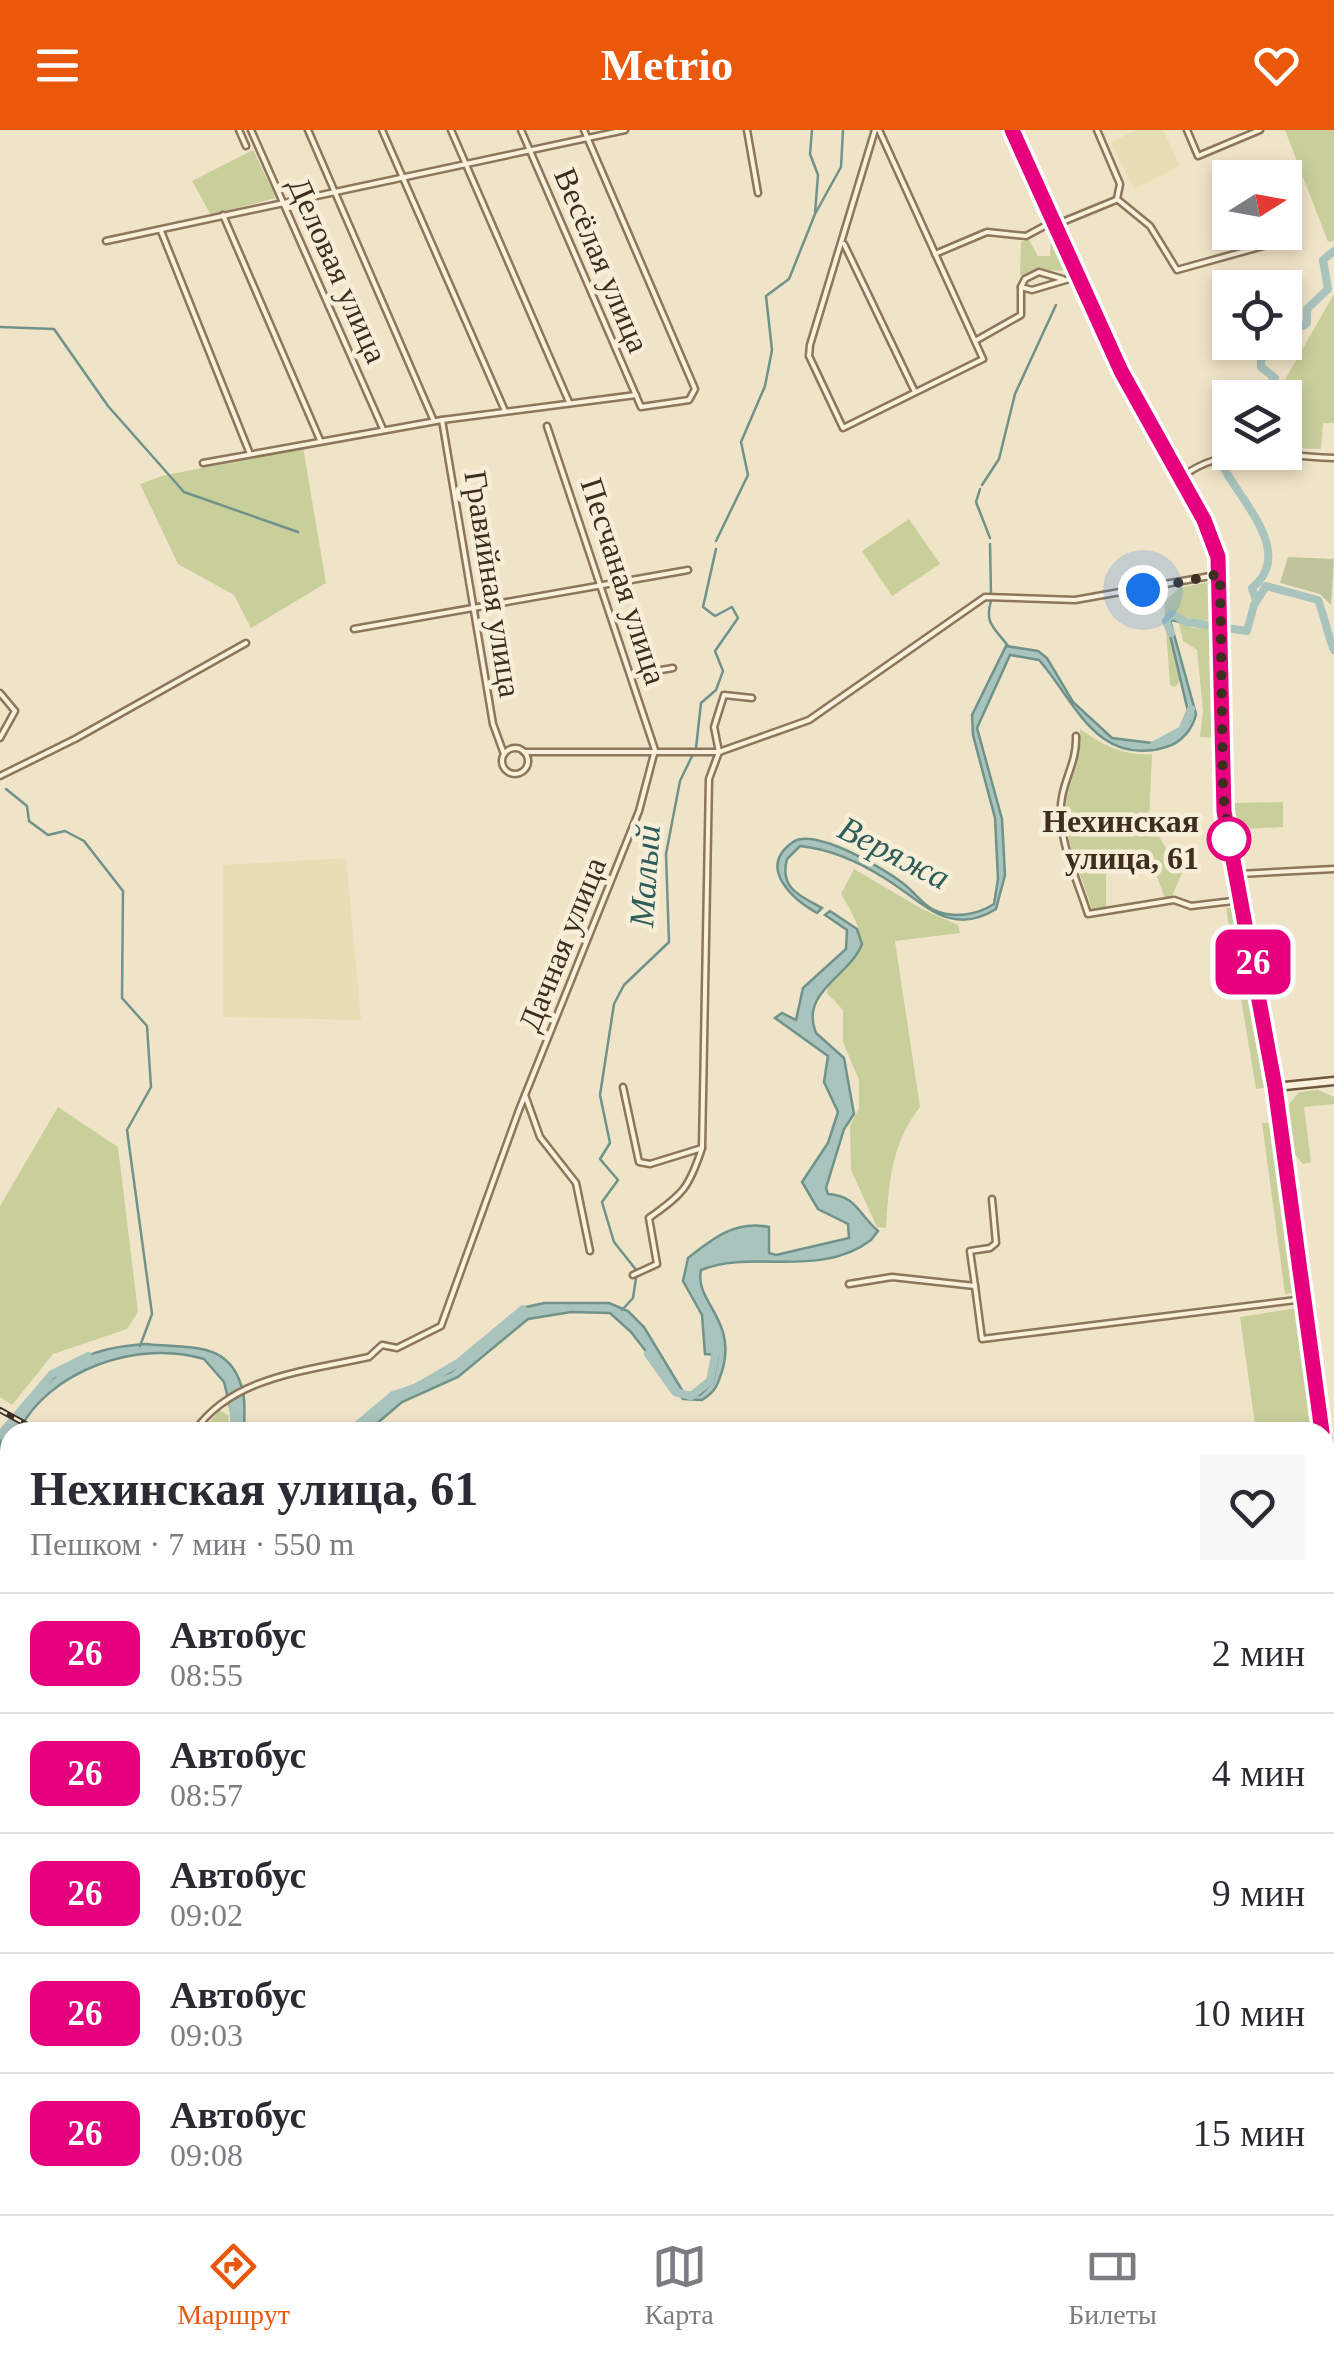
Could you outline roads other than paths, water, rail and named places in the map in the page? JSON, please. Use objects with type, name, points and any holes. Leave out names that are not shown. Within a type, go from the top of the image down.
[{"type":"main road","points":[[1012,130],[1136,400],[1210,532],[1220,574],[1222,607],[1224,806],[1275,1087],[1321,1422]]},
{"type":"main road","points":[[1275,1087],[1334,1081]]},
{"type":"street","points":[[239,130],[246,146]]},
{"type":"street","name":"Деловая улица","points":[[251,130],[382,429]]},
{"type":"street","points":[[308,130],[434,421]]},
{"type":"street","points":[[382,130],[505,412]]},
{"type":"street","points":[[450,130],[569,402]]},
{"type":"street","name":"Весёлая улица","points":[[522,130],[642,407],[689,400],[696,394],[588,140]]},
{"type":"street","points":[[584,130],[588,140]]},
{"type":"street","points":[[106,241],[625,130]]},
{"type":"street","points":[[747,130],[758,193]]},
{"type":"street","points":[[877,130],[983,359],[843,428],[809,356],[877,130]]},
{"type":"street","points":[[1096,130],[1120,184],[1116,199]]},
{"type":"street","points":[[1187,130],[1198,156],[1260,130]]},
{"type":"street","points":[[936,254],[981,233],[1026,236],[1116,199]]},
{"type":"street","points":[[1116,199],[1150,226],[1177,270],[1249,250]]},
{"type":"street","points":[[224,215],[320,440]]},
{"type":"street","points":[[160,229],[250,454]]},
{"type":"street","points":[[842,242],[852,252],[915,392]]},
{"type":"street","points":[[975,340],[1021,315],[1021,287],[1025,279],[1039,272],[1064,279]]},
{"type":"street","points":[[1021,287],[1032,290],[1079,277]]},
{"type":"street","points":[[204,463],[382,429],[636,395]]},
{"type":"street","name":"Гравийная улица","points":[[442,420],[493,724],[504,754]]},
{"type":"street","name":"Песчаная улица","points":[[547,426],[655,750]]},
{"type":"street","points":[[1302,457],[1334,458]]},
{"type":"street","points":[[1181,478],[1212,459]]},
{"type":"street","points":[[354,629],[688,570]]},
{"type":"street","points":[[524,752],[527,766],[513,774],[503,767],[504,754],[514,748],[524,752],[720,752],[809,720],[986,597],[1075,600],[1220,574]]},
{"type":"street","points":[[0,776],[76,739],[246,642]]},
{"type":"street","points":[[632,676],[673,668]]},
{"type":"street","points":[[0,693],[15,711],[0,738]]},
{"type":"street","points":[[633,1275],[657,1264],[649,1218],[682,1195],[694,1178],[702,1148],[708,789],[720,752],[714,728],[724,695],[752,698]]},
{"type":"street","points":[[1076,736],[1077,756],[1062,798],[1062,828],[1088,914],[1174,900],[1191,906],[1240,900]]},
{"type":"street","name":"Дачная улица","points":[[203,1422],[221,1401],[253,1386],[369,1358],[382,1345],[397,1348],[441,1326],[525,1096],[639,810],[655,750]]},
{"type":"street","points":[[1235,874],[1334,870]]},
{"type":"street","points":[[622,1086],[639,1162],[650,1164],[702,1148]]},
{"type":"street","points":[[525,1096],[540,1137],[576,1183],[590,1251]]},
{"type":"street","points":[[992,1199],[996,1243],[990,1248],[970,1250],[982,1339],[1304,1299]]},
{"type":"street","points":[[849,1284],[892,1277],[975,1286]]},
{"type":"water","points":[[1174,614],[1187,622],[1215,623],[1215,628],[1170,620],[1196,714],[1186,735],[1166,747],[1142,751],[1122,748],[1104,739],[1089,726],[1039,660],[1010,655],[977,728],[1002,819],[1005,875],[996,909],[965,920],[938,914],[856,862],[800,846],[787,859],[786,877],[793,890],[822,908],[817,913],[782,882],[778,862],[782,852],[793,842],[817,840],[851,852],[883,870],[941,913],[965,914],[994,904],[998,879],[995,818],[973,735],[972,715],[1006,646],[1038,651],[1047,658],[1073,702],[1112,738],[1160,744],[1175,737],[1190,720],[1167,622]]},
{"type":"water","points":[[830,911],[857,929],[862,944],[814,1006],[816,1033],[844,1058],[854,1114],[844,1129],[826,1188],[828,1194],[851,1202],[878,1231],[871,1240],[830,1258],[742,1262],[701,1270],[703,1292],[720,1324],[726,1351],[716,1386],[702,1400],[683,1399],[631,1332],[610,1313],[571,1312],[528,1319],[458,1377],[402,1402],[379,1422],[361,1422],[399,1391],[451,1372],[522,1308],[544,1303],[609,1303],[628,1311],[644,1327],[685,1395],[700,1395],[713,1382],[718,1355],[705,1354],[702,1315],[683,1281],[688,1258],[716,1238],[746,1226],[769,1227],[769,1253],[776,1255],[849,1238],[848,1224],[818,1209],[802,1182],[828,1143],[838,1112],[824,1082],[828,1056],[775,1018],[782,1013],[796,1020],[803,988],[846,949],[847,930],[825,915]]},
{"type":"water","points":[[118,1347],[192,1347],[218,1355],[237,1375],[243,1392],[245,1422],[234,1422],[224,1382],[204,1359],[151,1353],[124,1357],[73,1376],[51,1392],[24,1422],[11,1422],[61,1371],[95,1353]]},
{"type":"waterway","points":[[812,130],[810,154],[818,175],[815,213]]},
{"type":"waterway","name":"Малый","points":[[716,541],[748,475],[741,442],[765,386],[772,350],[766,296],[789,279],[815,214],[841,167],[843,130]]},
{"type":"waterway","points":[[1302,326],[1307,323],[1307,309],[1328,289],[1323,260],[1334,251]]},
{"type":"waterway","points":[[982,485],[999,459],[1015,394],[1056,305]]},
{"type":"waterway","points":[[0,327],[54,329],[108,406],[184,492],[298,532]]},
{"type":"waterway","points":[[1261,360],[1261,367],[1273,380]]},
{"type":"waterway","points":[[1225,470],[1266,542],[1264,574],[1252,588],[1256,600]]},
{"type":"waterway","points":[[980,489],[976,502],[990,538]]},
{"type":"waterway","points":[[990,544],[991,594]]},
{"type":"waterway","name":"Малый","points":[[696,748],[701,703],[716,690],[723,671],[715,651],[738,618],[732,607],[715,616],[703,607],[716,549]]},
{"type":"waterway","name":"Веряжа","points":[[1171,633],[1166,621],[1172,614],[1186,622],[1247,631],[1254,605],[1266,586],[1318,600],[1334,650]]},
{"type":"waterway","points":[[991,601],[990,621],[1008,646]]},
{"type":"waterway","name":"Веряжа","points":[[1154,745],[1182,730],[1191,709]]},
{"type":"waterway","name":"Малый","points":[[622,1310],[633,1298],[637,1271],[614,1242],[602,1202],[618,1180],[600,1159],[610,1143],[600,1095],[614,1004],[624,985],[669,942],[666,854],[680,781],[693,754]]},
{"type":"waterway","points":[[6,789],[27,806],[29,821],[48,835],[65,831],[84,841],[123,891],[122,998],[147,1026],[151,1087],[127,1130],[152,1314],[140,1346]]},
{"type":"waterway","name":"Веряжа","points":[[361,1422],[393,1395],[415,1388],[458,1363],[523,1309]]},
{"type":"waterway","name":"Веряжа","points":[[648,1354],[675,1392],[691,1396],[710,1381],[717,1345]]},
{"type":"waterway","name":"Веряжа","points":[[11,1422],[52,1374],[88,1356]]},
{"type":"waterway","name":"Веряжа","points":[[233,1405],[234,1422]]},
{"type":"railway","points":[[0,1410],[22,1422]]},
{"type":"place","name":"Нехинская улица, 61","points":[[1229,839]]}]
